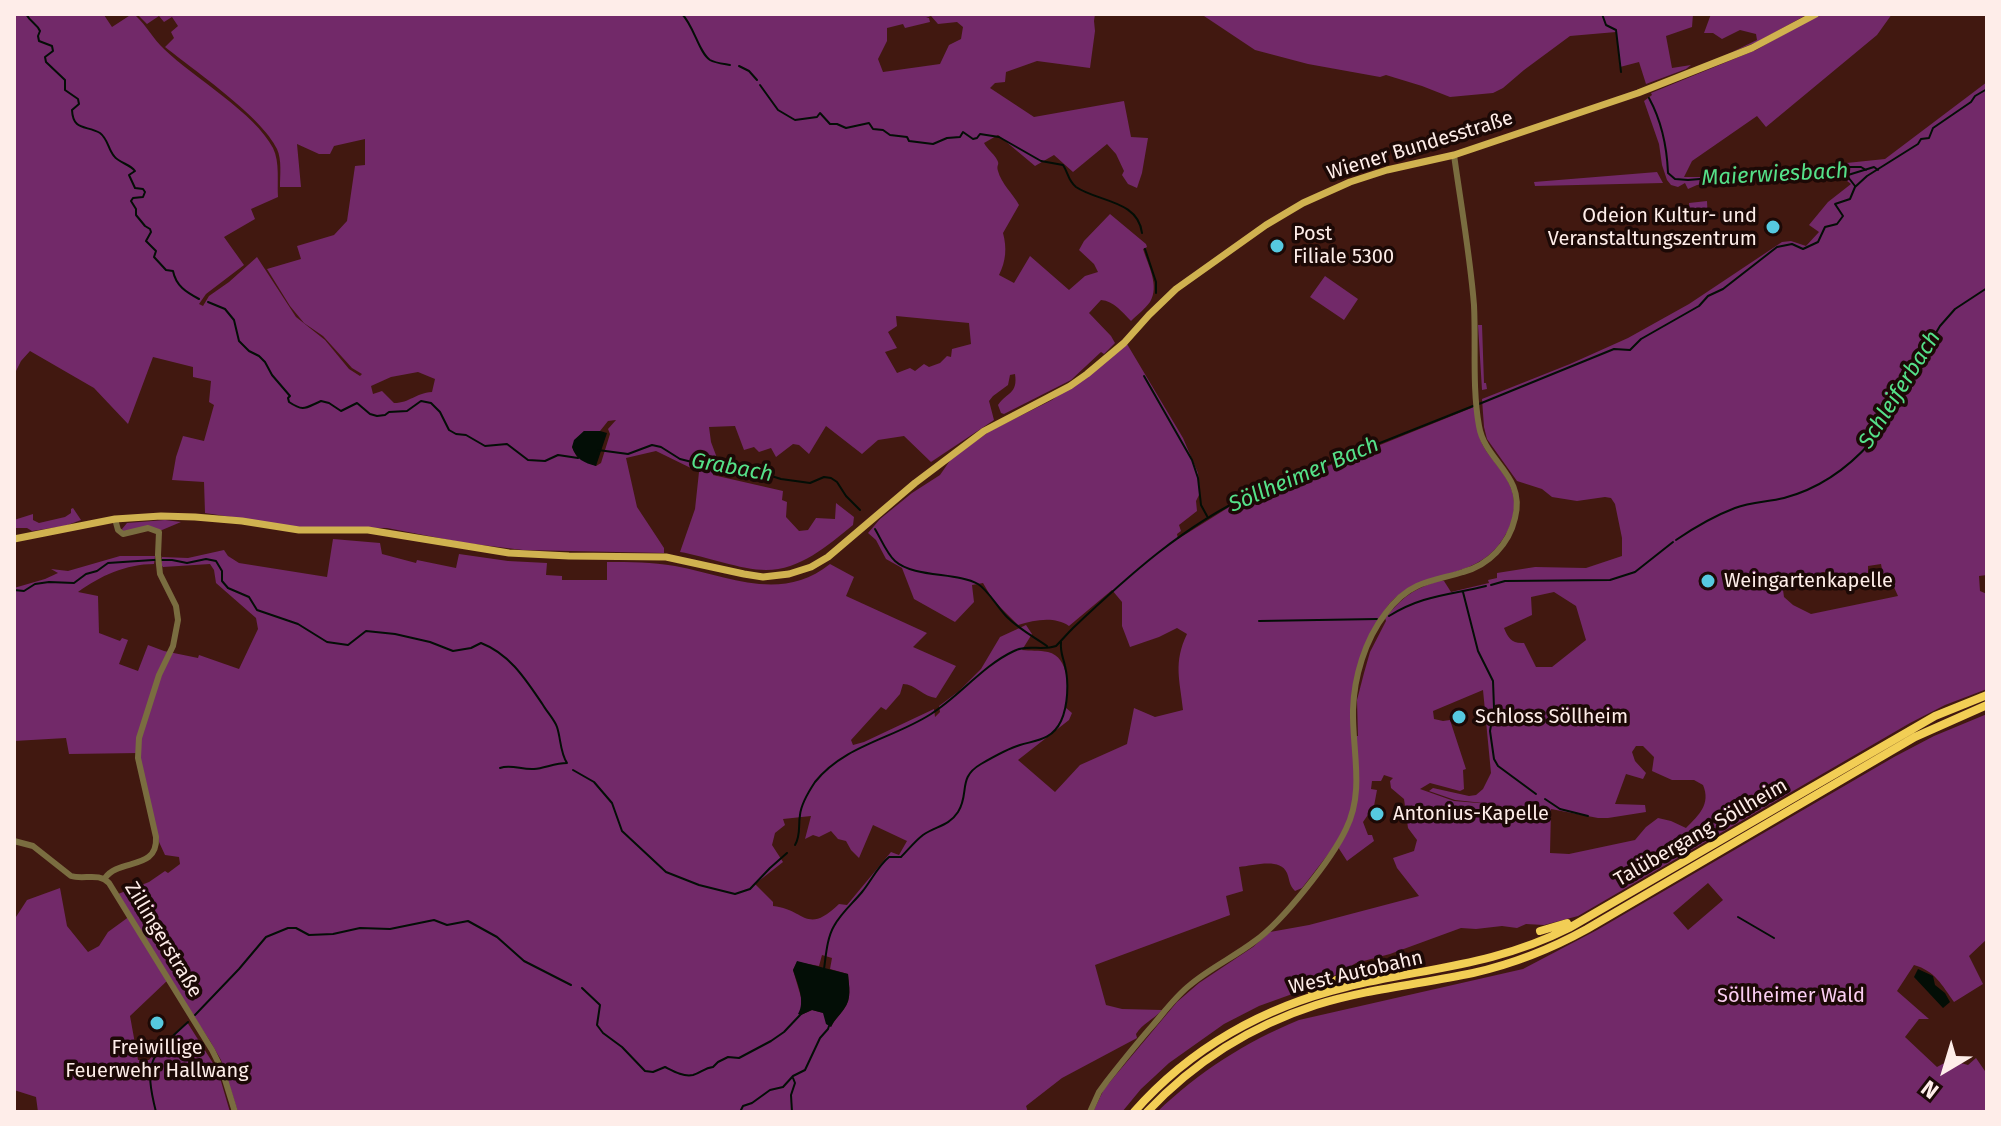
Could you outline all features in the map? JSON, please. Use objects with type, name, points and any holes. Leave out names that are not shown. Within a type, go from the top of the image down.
[{"type":"highway","points":[[1814,791],[1935,716],[1987,695]]},
{"type":"highway","points":[[1814,791],[1915,737],[1987,705]]},
{"type":"highway","name":"Talübergang Söllheim","points":[[1610,910],[1814,791]]},
{"type":"highway","name":"West Autobahn","points":[[1134,1112],[1175,1072],[1217,1040],[1281,1007],[1347,987],[1506,954],[1545,939],[1587,917],[1610,910]]},
{"type":"highway","name":"West Autobahn","points":[[1147,1112],[1208,1057],[1265,1024],[1331,1001],[1474,973],[1512,962],[1550,948],[1610,910]]},
{"type":"highway","points":[[1540,931],[1587,917]]},
{"type":"highway","points":[[1306,998],[1340,978]]},
{"type":"main road","name":"Wiener Bundesstraße","points":[[115,519],[169,516],[242,521],[299,530],[368,530],[509,553],[666,557],[763,577],[789,574],[828,557],[974,438],[1087,374],[1124,343],[1167,297],[1277,219],[1317,195],[1387,170],[1454,155],[1638,93],[1752,48],[1816,14]]},
{"type":"main road","points":[[14,539],[115,519]]},
{"type":"street","points":[[1090,1112],[1104,1084],[1180,994],[1266,932],[1311,881],[1346,831],[1354,809],[1357,783],[1353,709],[1356,685],[1370,639],[1385,614],[1402,596],[1420,585],[1483,564],[1510,534],[1516,517],[1514,484],[1486,444],[1479,425],[1474,305],[1454,155]]},
{"type":"street","points":[[105,878],[110,871],[152,855],[155,849],[156,837],[138,748],[159,675],[173,646],[178,620],[176,606],[163,581],[159,564],[159,532],[148,528],[123,534],[118,530],[115,519]]},
{"type":"street","name":"Zillingerstraße","points":[[14,841],[33,846],[71,876],[105,878],[212,1050],[222,1070],[235,1112]]},
{"type":"green space","points":[[14,14],[104,15],[112,27],[132,14],[164,49],[253,122],[275,154],[278,197],[251,209],[255,219],[224,237],[244,265],[206,294],[199,304],[203,306],[209,296],[257,257],[296,317],[325,340],[349,369],[360,376],[362,374],[352,368],[323,336],[304,323],[267,269],[301,259],[297,246],[334,235],[347,221],[355,166],[365,165],[365,139],[334,146],[330,154],[319,154],[297,144],[301,187],[280,187],[280,158],[269,136],[226,95],[165,47],[174,38],[171,32],[178,26],[172,17],[164,22],[159,16],[147,24],[137,14],[1095,14],[1090,68],[1037,61],[1006,72],[1005,82],[995,83],[990,88],[1034,117],[1124,101],[1131,137],[1148,138],[1137,188],[1128,184],[1116,154],[1107,144],[1073,172],[1054,155],[1035,166],[998,135],[984,143],[997,161],[1004,184],[1019,205],[1003,233],[1005,254],[999,275],[1014,283],[1030,256],[1069,290],[1085,276],[1098,272],[1079,250],[1110,214],[1146,244],[1147,247],[1143,249],[1154,289],[1150,302],[1131,321],[1114,305],[1101,300],[1089,313],[1115,343],[1071,380],[1004,414],[998,405],[1015,385],[1015,374],[1010,375],[1008,385],[989,401],[994,420],[931,462],[904,436],[878,440],[862,454],[826,426],[809,454],[793,444],[776,457],[771,448],[759,452],[754,447],[744,450],[735,426],[709,427],[717,458],[713,475],[783,491],[782,500],[787,502],[786,517],[799,531],[808,530],[816,518],[835,519],[836,503],[854,517],[853,525],[823,548],[802,561],[778,569],[746,568],[680,552],[695,509],[699,472],[656,451],[626,458],[637,507],[664,548],[664,553],[523,550],[387,528],[298,527],[205,513],[204,482],[172,480],[183,436],[204,441],[214,405],[209,402],[211,381],[193,377],[193,367],[153,357],[128,424],[94,388],[30,351],[14,375]],"holes":[[[931,16],[938,24],[957,22],[963,27],[961,39],[949,45],[940,64],[883,72],[878,59],[887,41],[887,28],[903,24],[905,28],[930,22],[926,18]],[[896,316],[969,323],[971,344],[952,349],[951,357],[947,356],[940,363],[929,367],[924,364],[915,371],[910,368],[897,373],[885,352],[897,348],[888,332],[897,326]],[[418,372],[435,379],[432,392],[394,403],[382,391],[373,394],[371,386],[391,377]],[[616,420],[608,429],[610,434],[601,463],[596,466],[577,457],[572,447],[584,431],[600,431],[608,421]]]},
{"type":"green space","points":[[1201,14],[1693,14],[1692,27],[1666,36],[1672,68],[1691,65],[1646,84],[1639,62],[1620,67],[1616,32],[1570,36],[1503,88],[1493,93],[1450,97],[1386,75],[1380,77],[1308,64],[1255,50]]},
{"type":"green space","points":[[1711,14],[1808,14],[1757,42],[1732,52],[1757,40],[1756,34],[1740,30],[1722,39],[1713,33],[1704,33]]},
{"type":"green space","points":[[1825,14],[1892,14],[1877,35],[1766,127],[1757,116],[1692,161],[1684,177],[1712,177],[1885,159],[1987,82],[1987,575],[1979,576],[1980,591],[1987,594],[1987,689],[1910,723],[1578,916],[1517,928],[1461,928],[1356,963],[1320,984],[1259,1006],[1224,1024],[1169,1063],[1122,1112],[1093,1112],[1104,1089],[1177,1002],[1199,983],[1270,932],[1419,896],[1393,858],[1414,851],[1417,840],[1408,828],[1404,799],[1391,788],[1393,778],[1384,775],[1381,781],[1372,781],[1371,789],[1377,790],[1374,806],[1363,822],[1374,841],[1347,861],[1336,844],[1302,888],[1295,891],[1284,868],[1279,865],[1239,867],[1243,891],[1226,896],[1230,915],[1095,965],[1106,1005],[1122,1009],[1162,1010],[1139,1030],[1137,1038],[1062,1078],[1026,1106],[1028,1112],[238,1112],[221,1060],[169,979],[130,1016],[138,1060],[149,1060],[187,1022],[218,1071],[230,1112],[38,1112],[36,1097],[14,1090],[14,920],[27,900],[60,888],[67,926],[88,952],[99,946],[108,932],[130,916],[118,894],[149,882],[165,871],[168,873],[180,864],[179,857],[165,855],[159,842],[139,753],[69,754],[66,738],[14,741],[14,588],[58,573],[51,569],[68,571],[120,556],[155,556],[154,564],[114,572],[78,592],[98,596],[99,633],[120,641],[122,638],[128,640],[119,664],[138,671],[148,645],[198,658],[199,655],[239,669],[258,629],[256,618],[216,583],[210,564],[163,567],[162,557],[188,558],[224,550],[239,563],[327,577],[333,539],[380,543],[382,554],[416,563],[417,560],[456,568],[459,554],[547,563],[546,575],[562,576],[562,580],[607,580],[607,562],[633,562],[675,566],[735,580],[774,584],[811,576],[830,564],[854,577],[846,596],[927,633],[913,647],[956,666],[936,698],[903,684],[900,694],[886,710],[881,707],[851,740],[853,745],[934,709],[935,717],[940,712],[939,706],[981,669],[1000,637],[1026,625],[1032,634],[1022,650],[1045,651],[1060,660],[1066,675],[1065,707],[1072,713],[1069,720],[1018,760],[1055,792],[1080,765],[1127,744],[1134,708],[1155,717],[1183,710],[1179,663],[1187,634],[1177,628],[1130,647],[1122,626],[1122,602],[1112,590],[1069,626],[1051,620],[1018,625],[993,600],[983,583],[972,585],[974,602],[955,622],[914,599],[902,568],[886,559],[876,540],[868,533],[912,493],[940,475],[951,459],[990,431],[1052,400],[1127,344],[1183,438],[1198,473],[1200,493],[1196,501],[1197,511],[1179,525],[1181,531],[1177,534],[1178,539],[1234,504],[1474,407],[1482,444],[1513,494],[1511,525],[1493,551],[1480,561],[1418,584],[1387,607],[1361,657],[1352,736],[1358,736],[1357,700],[1370,652],[1385,618],[1409,594],[1440,580],[1451,592],[1489,583],[1488,580],[1497,578],[1497,573],[1535,567],[1586,568],[1622,556],[1622,538],[1611,498],[1577,501],[1552,497],[1542,489],[1517,481],[1487,439],[1482,399],[1628,338],[1689,304],[1782,242],[1791,241],[1806,246],[1819,232],[1809,225],[1828,202],[1851,184],[1834,171],[1749,178],[1688,189],[1685,183],[1678,187],[1671,185],[1662,165],[1659,144],[1644,101],[1651,93],[1756,50]],"holes":[[[1881,564],[1883,575],[1888,574],[1898,596],[1811,614],[1784,597],[1783,590],[1823,572],[1860,575],[1868,573],[1868,566]],[[1554,592],[1576,606],[1586,640],[1552,667],[1536,667],[1524,643],[1511,640],[1504,628],[1532,615],[1531,597]],[[1483,690],[1491,773],[1483,789],[1469,796],[1433,788],[1429,791],[1455,800],[1502,805],[1454,801],[1420,789],[1430,783],[1460,791],[1464,789],[1463,770],[1466,769],[1450,720],[1434,719],[1433,711]],[[1636,746],[1643,746],[1654,757],[1652,771],[1672,780],[1694,780],[1703,785],[1706,798],[1699,814],[1686,828],[1658,818],[1635,840],[1569,854],[1550,853],[1551,809],[1598,818],[1646,812],[1645,805],[1615,804],[1626,774],[1643,779],[1646,773],[1635,761],[1632,752]],[[811,816],[805,839],[831,831],[838,839],[846,841],[859,858],[873,825],[907,841],[899,855],[891,852],[847,905],[839,904],[828,913],[812,919],[773,906],[773,902],[755,884],[783,862],[772,845],[775,833],[785,825],[783,819]],[[822,955],[832,958],[830,969],[848,974],[848,1001],[831,1027],[824,1013],[812,1010],[801,1015],[801,997],[793,970],[797,962],[819,966]]]},
{"type":"green space","points":[[1657,172],[1663,183],[1535,186],[1534,182]]},
{"type":"green space","points":[[1707,201],[1708,223],[1691,224],[1689,203]]},
{"type":"green space","points":[[1325,276],[1358,299],[1344,320],[1310,297]]},
{"type":"green space","points":[[1478,325],[1482,325],[1484,383],[1487,389],[1482,390]]},
{"type":"green space","points":[[73,508],[81,520],[65,526],[32,531],[14,528],[14,520],[33,514],[33,520],[39,523],[65,517]]},
{"type":"green space","points":[[181,522],[162,530],[122,529],[127,523]]},
{"type":"green space","name":"Söllheimer Wald","points":[[1987,714],[1987,939],[1969,956],[1983,984],[1954,1002],[1933,975],[1914,965],[1897,991],[1929,1019],[1919,1019],[1905,1037],[1937,1067],[1950,1060],[1968,1065],[1976,1058],[1987,1074],[1987,1112],[1157,1112],[1224,1059],[1299,1020],[1523,969],[1597,930],[1934,736]],"holes":[[[1708,883],[1723,900],[1688,930],[1673,913]]]},
{"type":"shaded area","points":[[584,431],[607,433],[596,466],[581,460],[572,447],[574,440]]},
{"type":"shaded area","points":[[797,961],[848,974],[848,1001],[831,1027],[826,1024],[823,1013],[812,1010],[798,1014],[801,998],[793,970]]},
{"type":"shaded area","points":[[1918,969],[1933,976],[1935,985],[1945,993],[1950,1002],[1943,1008],[1914,977]]},
{"type":"waterway","name":"Grabach","points":[[26,14],[40,31],[39,41],[52,46],[53,51],[45,57],[46,62],[65,80],[65,90],[78,99],[79,104],[72,110],[75,121],[100,133],[116,158],[135,171],[129,175],[135,188],[145,192],[143,197],[131,201],[136,215],[150,229],[146,241],[156,251],[154,257],[166,270],[173,271],[182,288],[199,299]]},
{"type":"waterway","points":[[682,14],[706,57],[730,65]]},
{"type":"waterway","points":[[1602,14],[1606,25],[1616,30],[1621,72]]},
{"type":"waterway","points":[[739,66],[757,80]]},
{"type":"waterway","points":[[760,85],[778,110],[795,120],[817,117],[820,113],[830,124],[846,128],[869,123],[873,129],[890,135],[933,144],[960,137],[963,132],[973,139],[980,134],[999,137],[1041,161],[1063,165],[1076,187],[1116,203],[1133,214],[1142,233]]},
{"type":"waterway","name":"Söllheimer Bach","points":[[1479,404],[1614,349],[1630,350],[1641,339],[1699,306],[1708,296],[1723,289],[1777,247],[1792,244],[1803,249],[1818,242],[1825,227],[1837,224],[1843,216],[1835,204],[1850,199],[1855,187],[1867,176],[1918,144],[1921,139],[1929,138],[1933,128],[1987,89]]},
{"type":"waterway","name":"Maierwiesbach","points":[[1649,98],[1663,134],[1668,173],[1675,179],[1844,167],[1866,170]]},
{"type":"waterway","name":"Söllheimer Bach","points":[[1855,186],[1848,175],[1874,167],[1878,170]]},
{"type":"waterway","points":[[1145,249],[1156,282],[1156,293]]},
{"type":"waterway","name":"Schleiferbach","points":[[1676,540],[1727,511],[1797,494],[1842,469],[1871,442],[1940,326],[1955,309],[1987,288]]},
{"type":"waterway","name":"Grabach","points":[[208,302],[225,309],[234,320],[239,341],[265,362],[290,396],[289,402],[298,407],[305,408],[321,401],[341,411],[357,403],[377,416],[407,411],[421,401],[431,403],[440,412],[449,430],[485,446],[507,444],[528,460],[545,461],[558,455],[578,458]]},
{"type":"waterway","points":[[1144,376],[1192,460],[1201,505],[1207,516]]},
{"type":"waterway","name":"Söllheimer Bach","points":[[795,845],[804,803],[815,782],[827,769],[855,751],[931,714],[1002,657],[1024,648],[1056,646],[1136,571],[1204,520],[1254,493],[1473,406]]},
{"type":"waterway","name":"Grabach","points":[[598,450],[628,454],[652,445],[680,459],[736,473],[749,469],[781,479],[810,483],[824,477],[831,478],[860,510]]},
{"type":"waterway","name":"Grabach","points":[[875,529],[895,561],[913,570],[978,584],[1012,621],[1047,646]]},
{"type":"waterway","name":"Schleiferbach","points":[[1491,585],[1505,581],[1610,580],[1635,572],[1673,542]]},
{"type":"waterway","name":"Söllheimer Bach","points":[[14,590],[24,591],[35,584],[49,582],[74,583],[108,563],[153,560],[187,563],[206,559],[216,561],[222,571],[222,581],[228,588],[249,597],[257,610],[298,624],[327,642],[348,645],[366,631],[430,642],[453,651],[481,643],[509,661],[530,686],[556,724],[567,763],[534,769],[500,768]]},
{"type":"waterway","name":"Schleiferbach","points":[[1389,616],[1425,600],[1486,586]]},
{"type":"waterway","points":[[1463,592],[1478,651],[1493,681],[1494,708],[1490,731],[1494,759],[1498,766],[1536,794]]},
{"type":"waterway","name":"Schleiferbach","points":[[1259,621],[1377,619]]},
{"type":"waterway","points":[[824,969],[828,941],[834,926],[885,861],[889,857],[901,857],[923,835],[954,817],[961,805],[966,780],[974,769],[1010,749],[1044,738],[1057,727],[1067,694],[1061,642]]},
{"type":"waterway","name":"Söllheimer Bach","points":[[573,770],[594,782],[612,803],[622,831],[666,872],[699,885],[735,894],[750,889],[787,853]]},
{"type":"waterway","points":[[1545,799],[1560,809],[1588,816]]},
{"type":"waterway","points":[[1738,917],[1774,938]]},
{"type":"waterway","points":[[195,1015],[266,937],[288,928],[296,928],[309,935],[360,928],[390,929],[434,920],[447,925],[468,921],[497,937],[524,961],[571,985]]},
{"type":"waterway","points":[[582,988],[600,1005],[597,1025],[603,1033],[645,1071],[653,1072],[665,1067],[693,1075],[728,1057],[739,1058],[784,1032],[801,1014]]},
{"type":"waterway","points":[[156,1112],[150,1081],[153,1060],[188,1022]]},
{"type":"waterway","points":[[740,1112],[743,1106],[770,1090],[783,1087],[793,1076],[805,1070],[829,1026]]},
{"type":"waterway","points":[[792,1112],[793,1078]]},
{"type":"place","name":"Odeion Kultur- und Veranstaltungszentrum","points":[[1773,227]]},
{"type":"place","name":"Post Filiale 5300","points":[[1277,246]]},
{"type":"place","name":"Weingartenkapelle","points":[[1708,581]]},
{"type":"place","name":"Schloss Söllheim","points":[[1459,717]]},
{"type":"place","name":"Antonius-Kapelle","points":[[1377,814]]},
{"type":"place","name":"Freiwillige Feuerwehr Hallwang","points":[[157,1023]]}]
